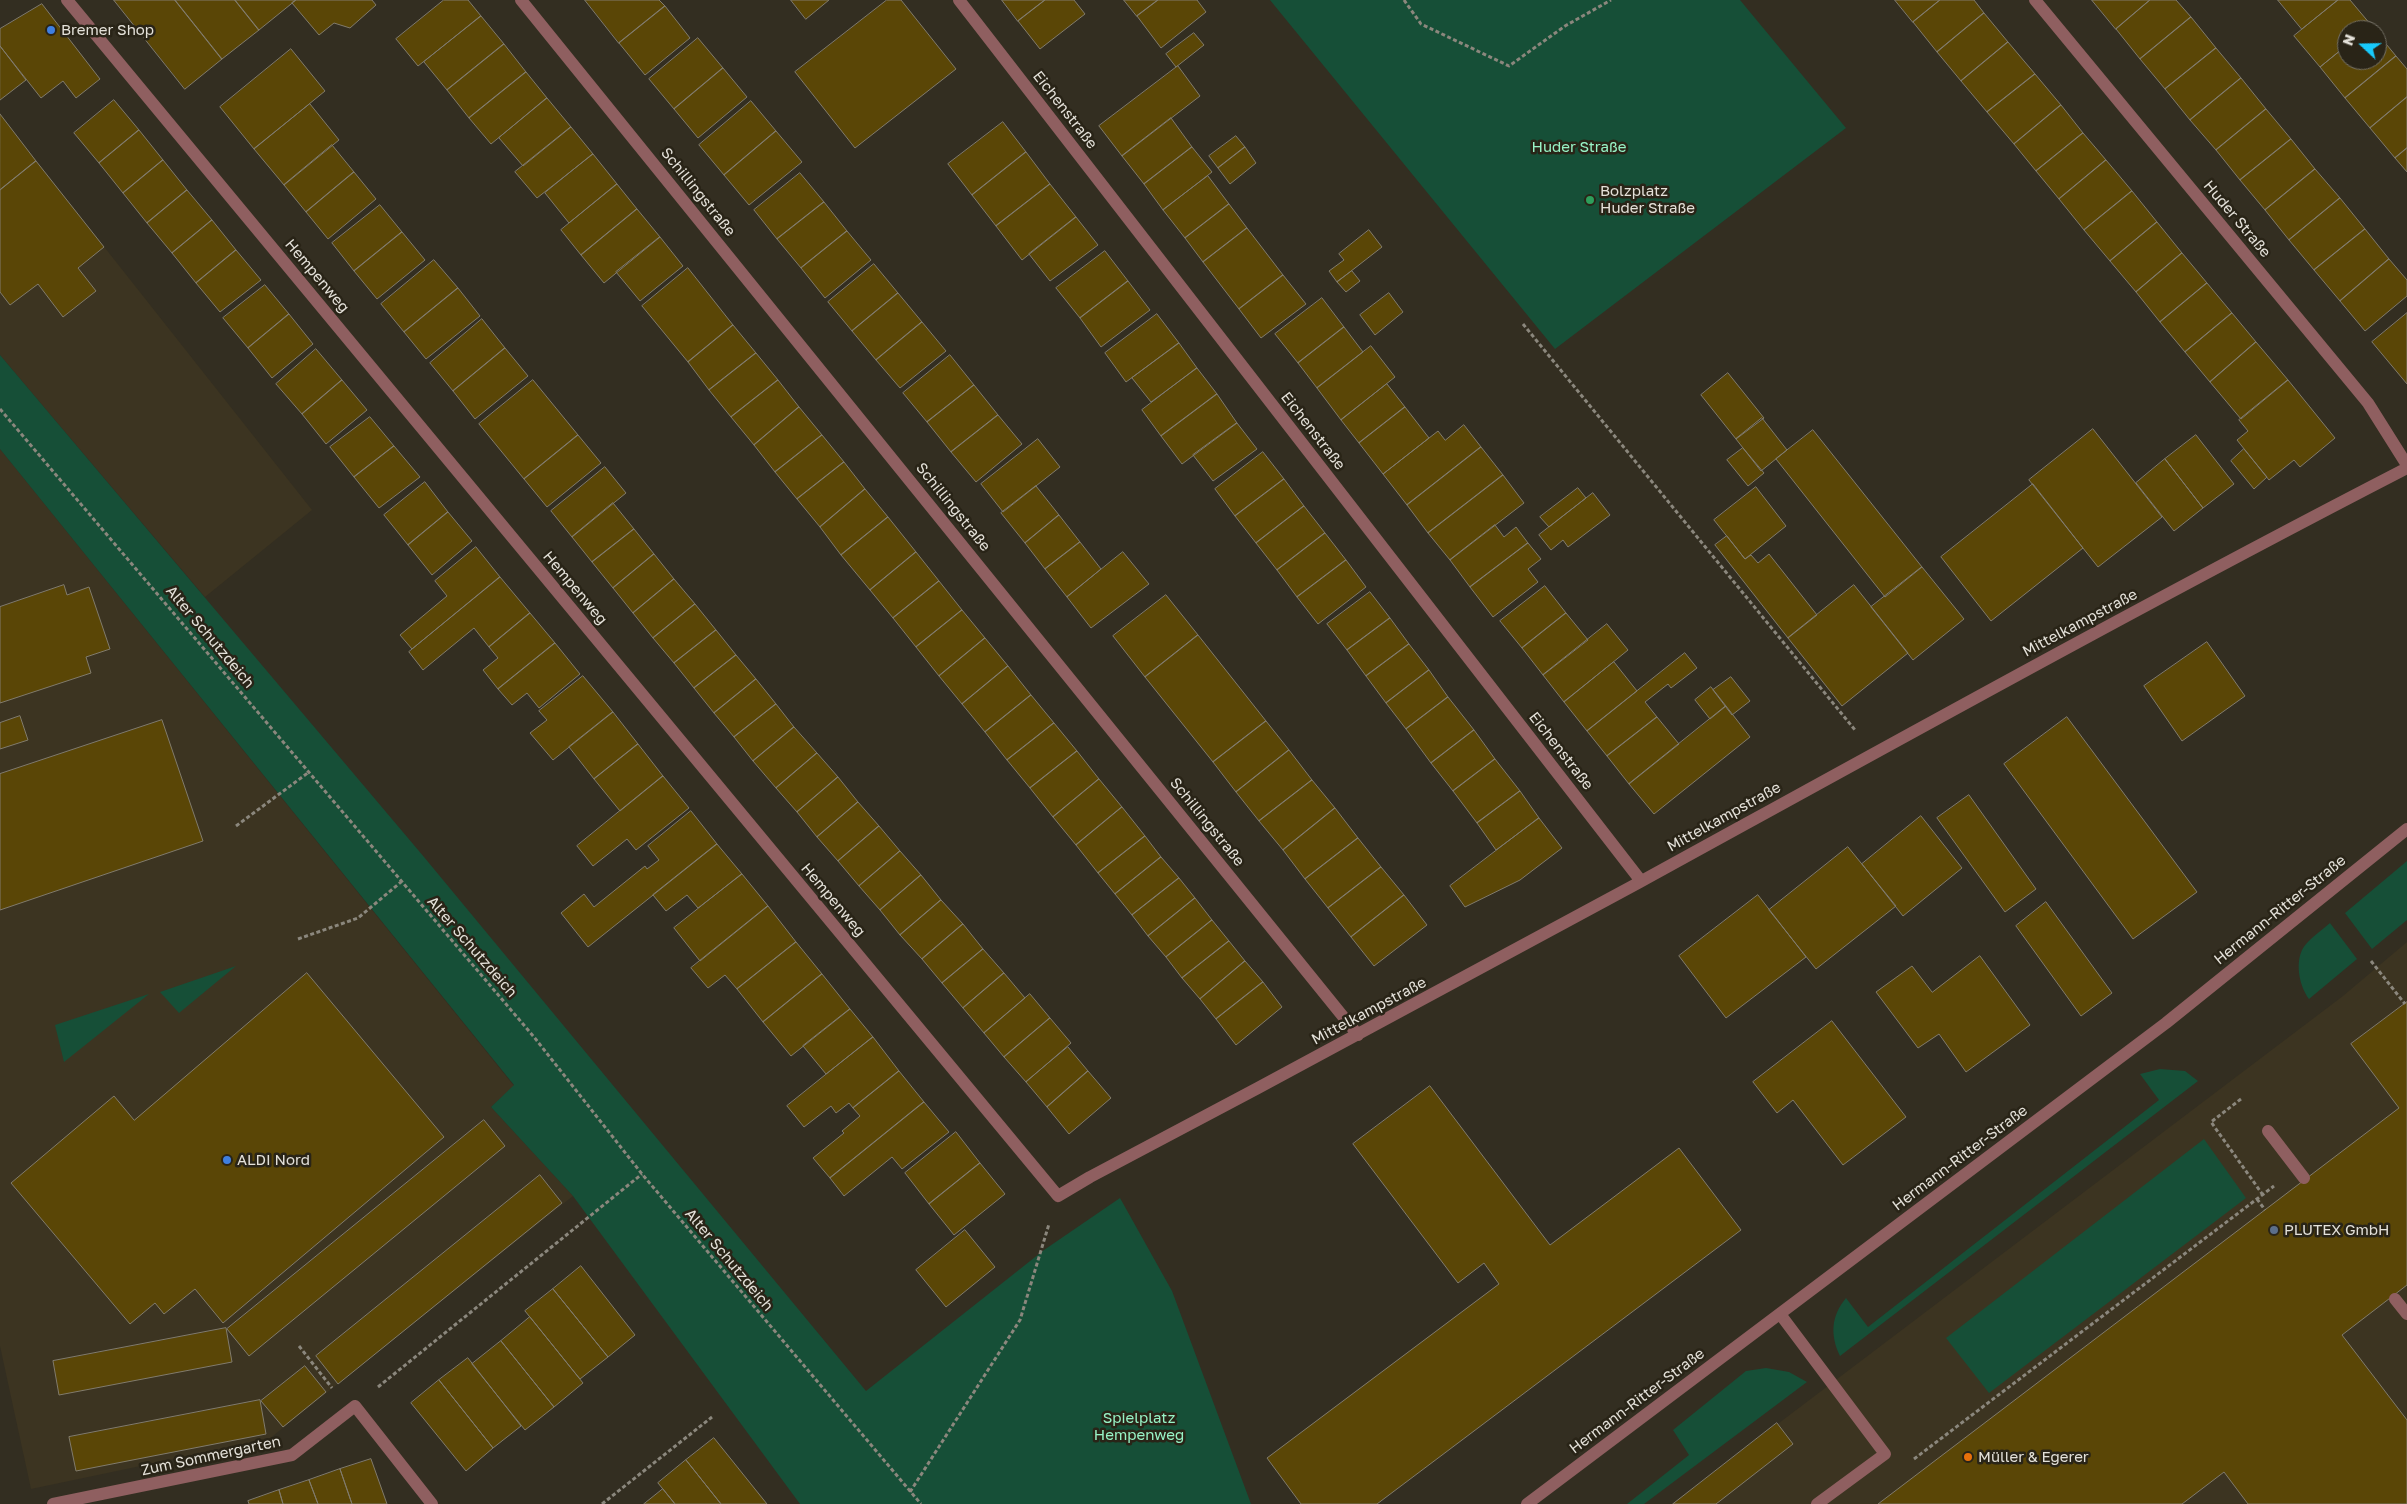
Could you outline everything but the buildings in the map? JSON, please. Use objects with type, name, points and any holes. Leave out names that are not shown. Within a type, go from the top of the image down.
[{"type":"street","name":"Hempenweg","points":[[67,0],[1058,1196]]},
{"type":"street","name":"Schillingstraße","points":[[522,0],[1358,1035]]},
{"type":"street","name":"Eichenstraße","points":[[959,0],[1641,881]]},
{"type":"street","name":"Huder Straße","points":[[2035,0],[2368,403],[2407,467]]},
{"type":"street","name":"Mittelkampstraße","points":[[1058,1196],[1098,1172],[1358,1035],[1874,753],[2407,467]]},
{"type":"street","name":"Hermann-Ritter-Straße","points":[[1527,1504],[2166,1022],[2407,829]]},
{"type":"street","points":[[2268,1131],[2300,1174]]},
{"type":"street","points":[[2395,1298],[2407,1314]]},
{"type":"street","points":[[1780,1314],[1885,1454],[1817,1504]]},
{"type":"street","points":[[355,1406],[432,1504]]},
{"type":"street","name":"Zum Sommergarten","points":[[53,1504],[292,1455],[355,1406]]},
{"type":"path","points":[[1404,0],[1421,24],[1509,66],[1565,26],[1611,0]]},
{"type":"path","points":[[1523,324],[1874,753]]},
{"type":"path","name":"Alter Schutzdeich","points":[[0,408],[534,1037],[642,1174],[921,1504]]},
{"type":"path","points":[[236,826],[309,772]]},
{"type":"path","points":[[298,939],[358,918],[401,882]]},
{"type":"path","points":[[2371,961],[2405,1004]]},
{"type":"path","points":[[2241,1099],[2211,1122],[2263,1195]]},
{"type":"path","points":[[299,1346],[333,1390],[355,1406],[642,1174]]},
{"type":"path","points":[[1885,1454],[1912,1460],[2257,1199],[2300,1174]]},
{"type":"path","points":[[910,1492],[1020,1320],[1058,1196]]},
{"type":"path","points":[[2257,1199],[2265,1210]]},
{"type":"path","points":[[602,1504],[712,1417]]},
{"type":"shaded area","points":[[0,115],[312,510],[205,597],[0,355]]},
{"type":"shaded area","points":[[0,449],[514,1086],[491,1107],[573,1196],[269,1439],[31,1489],[0,1346]]},
{"type":"shaded area","points":[[2407,942],[2407,1504],[1672,1504],[2343,996]]},
{"type":"green space","name":"Huder Straße","points":[[1270,0],[1740,0],[1846,128],[1555,349]]},
{"type":"green space","name":"Spielplatz Hempenweg","points":[[0,355],[424,857],[866,1391],[1044,1250],[1120,1198],[1172,1291],[1251,1504],[800,1504],[573,1196],[491,1107],[514,1085],[0,449]]},
{"type":"green space","points":[[2407,861],[2407,920],[2372,949],[2345,913]]},
{"type":"green space","points":[[2330,923],[2357,959],[2309,999],[2303,988],[2300,976],[2300,956],[2307,943]]},
{"type":"green space","points":[[236,966],[179,1013],[160,992]]},
{"type":"green space","points":[[149,994],[64,1062],[55,1025]]},
{"type":"green space","points":[[2160,1069],[2185,1071],[2198,1081],[1840,1356],[1835,1341],[1834,1326],[1837,1312],[1846,1298],[1868,1327],[2159,1100],[2140,1074]]},
{"type":"green space","points":[[2204,1139],[2246,1198],[1989,1393],[1946,1338]]},
{"type":"green space","points":[[1766,1368],[1789,1372],[1807,1382],[1644,1504],[1627,1504],[1689,1455],[1673,1430],[1746,1371]]},
{"type":"place","name":"Bremer Shop","points":[[51,30]]},
{"type":"place","name":"Bolzplatz Huder Straße","points":[[1590,200]]},
{"type":"place","name":"ALDI Nord","points":[[227,1160]]},
{"type":"place","name":"PLUTEX GmbH","points":[[2274,1230]]},
{"type":"place","name":"Müller & Egerer","points":[[1968,1457]]}]
